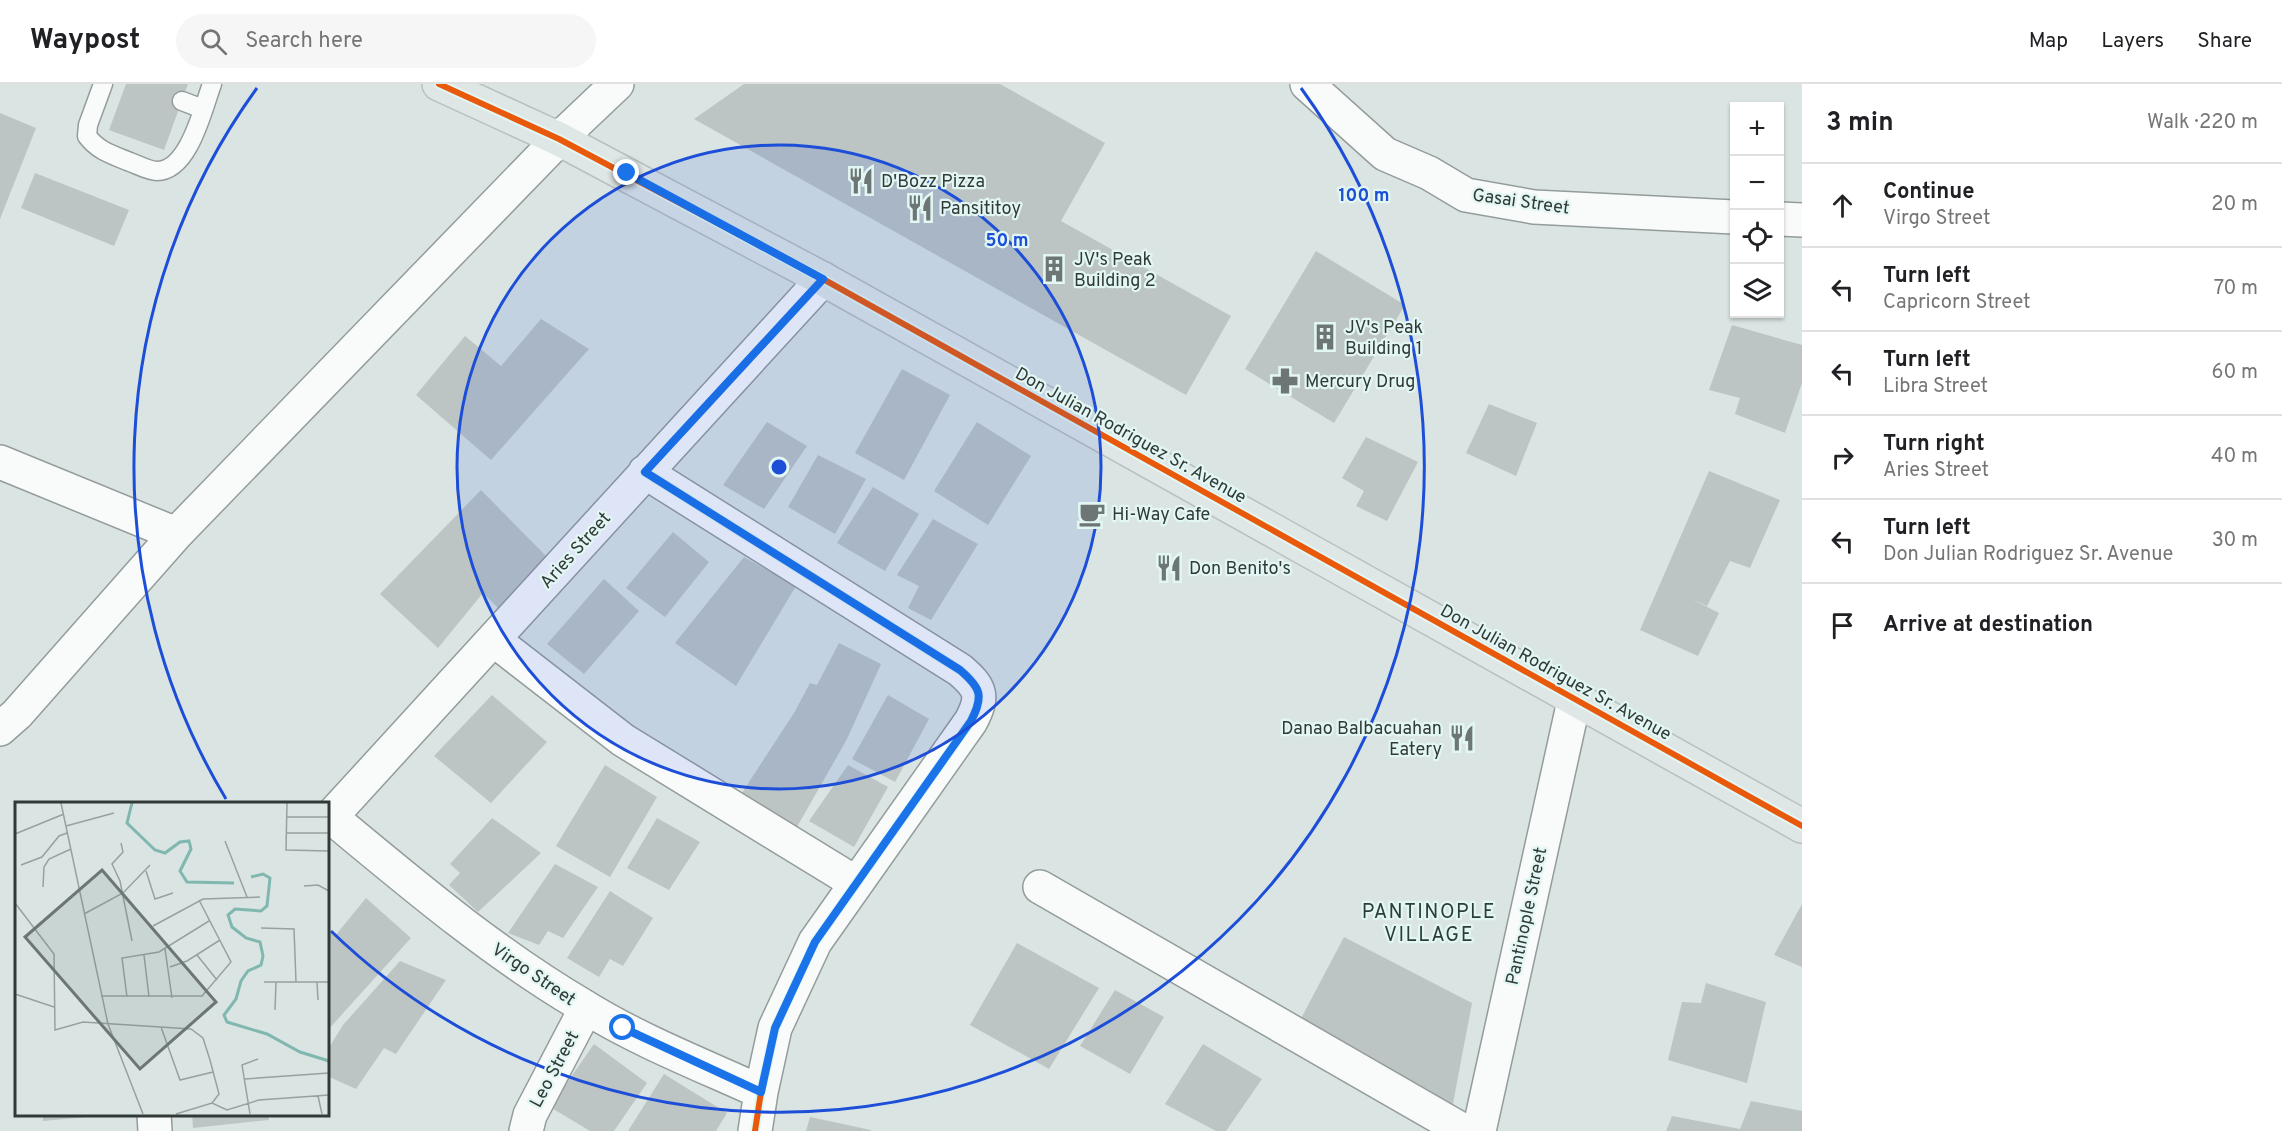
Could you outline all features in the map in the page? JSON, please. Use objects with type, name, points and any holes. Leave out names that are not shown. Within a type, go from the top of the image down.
[{"type":"main road","name":"Don Julian Rodriguez Sr. Avenue","points":[[439,84],[559,139],[823,279],[1574,701],[1802,826]]},
{"type":"street","points":[[0,729],[17,714],[176,534],[559,139],[617,84]]},
{"type":"street","name":"Gasai Street","points":[[1307,84],[1385,154],[1429,173],[1466,195],[1534,207],[1730,217]]},
{"type":"street","points":[[1784,219],[1802,220]]},
{"type":"street","name":"Aries Street","points":[[329,819],[823,279]]},
{"type":"street","points":[[0,462],[176,534]]},
{"type":"street","points":[[645,472],[960,670],[973,681],[980,693],[978,707],[971,721],[815,942],[775,1028],[755,1131]]},
{"type":"street","points":[[494,640],[623,740],[855,883]]},
{"type":"street","name":"Pantinople Street","points":[[1479,1131],[1574,701]]},
{"type":"street","name":"Virgo Street","points":[[329,819],[528,972],[623,1028],[761,1092]]},
{"type":"street","points":[[1040,887],[1464,1131]]},
{"type":"street","name":"Leo Street","points":[[526,1131],[530,1115],[586,1008]]},
{"type":"street","points":[[154,1116],[155,1131]]},
{"type":"lane","points":[[103,84],[88,125],[87,136],[93,145],[103,152],[157,171],[179,161],[194,133],[212,84]]},
{"type":"lane","points":[[182,101],[203,109]]},
{"type":"building","points":[[126,84],[188,84],[164,150],[109,130]]},
{"type":"building","name":"JV's Peak Building 2","points":[[744,84],[1000,84],[1105,143],[1061,221],[1231,316],[1186,395],[694,119]]},
{"type":"building","points":[[0,113],[36,128],[0,219]]},
{"type":"building","points":[[35,173],[129,210],[114,246],[21,208]]},
{"type":"building","name":"JV's Peak Building 1","points":[[1316,251],[1405,305],[1334,423],[1245,369]]},
{"type":"building","points":[[541,319],[589,349],[491,460],[416,395],[465,336],[501,366]]},
{"type":"building","points":[[1732,325],[1802,345],[1802,383],[1785,433],[1735,414],[1740,398],[1709,390]]},
{"type":"building","points":[[902,369],[950,395],[904,480],[855,453]]},
{"type":"building","points":[[1489,404],[1537,423],[1516,476],[1466,453]]},
{"type":"building","points":[[767,422],[807,446],[764,509],[723,485]]},
{"type":"building","points":[[977,422],[1031,456],[988,525],[934,491]]},
{"type":"building","points":[[1366,437],[1418,462],[1387,521],[1356,506],[1364,491],[1342,478]]},
{"type":"building","points":[[818,455],[866,479],[835,534],[788,507]]},
{"type":"building","points":[[1709,471],[1780,500],[1750,568],[1730,561],[1707,606],[1690,598],[1719,613],[1698,656],[1640,630]]},
{"type":"building","points":[[873,487],[919,514],[885,571],[837,543]]},
{"type":"building","points":[[481,490],[546,556],[499,609],[483,593],[438,648],[380,594]]},
{"type":"building","points":[[933,519],[978,544],[931,620],[908,608],[919,586],[897,575]]},
{"type":"building","points":[[673,532],[709,562],[665,617],[626,588]]},
{"type":"building","points":[[744,557],[796,586],[736,686],[675,643]]},
{"type":"building","points":[[604,579],[639,611],[584,674],[547,644]]},
{"type":"building","points":[[839,643],[881,664],[847,739],[797,827],[736,802],[794,713],[810,683],[817,685]]},
{"type":"building","points":[[492,695],[547,742],[491,803],[434,756]]},
{"type":"building","points":[[888,695],[929,719],[895,782],[852,759]]},
{"type":"building","points":[[605,765],[657,797],[610,877],[556,846]]},
{"type":"building","points":[[848,765],[888,787],[854,847],[809,821]]},
{"type":"building","points":[[492,818],[541,853],[478,912],[449,885],[460,873],[450,864]]},
{"type":"building","points":[[657,818],[700,842],[669,890],[627,868]]},
{"type":"building","points":[[555,864],[598,887],[563,938],[548,931],[539,945],[508,933]]},
{"type":"building","points":[[610,891],[653,918],[623,966],[610,959],[599,977],[567,958]]},
{"type":"building","points":[[366,898],[411,938],[328,1030],[328,931],[335,936]]},
{"type":"building","points":[[1802,904],[1802,967],[1774,955]]},
{"type":"building","points":[[1344,937],[1472,1003],[1451,1114],[1296,1028]]},
{"type":"building","points":[[1017,943],[1099,988],[1049,1069],[970,1025]]},
{"type":"building","points":[[400,961],[446,980],[396,1054],[384,1048],[356,1089],[328,1076],[328,1049],[343,1025]]},
{"type":"building","points":[[1706,983],[1766,1002],[1747,1083],[1668,1060],[1682,1002],[1701,1003]]},
{"type":"building","points":[[1115,990],[1164,1017],[1130,1074],[1080,1046]]},
{"type":"building","points":[[594,1044],[647,1083],[614,1131],[590,1131],[550,1107]]},
{"type":"building","points":[[1203,1044],[1262,1079],[1226,1131],[1216,1131],[1165,1104]]},
{"type":"building","points":[[664,1074],[727,1113],[716,1131],[628,1131]]},
{"type":"building","points":[[1751,1101],[1802,1111],[1802,1131],[1666,1131],[1672,1116],[1740,1129]]},
{"type":"building","points":[[43,1116],[98,1116],[43,1121]]},
{"type":"building","points":[[192,1116],[268,1116],[269,1120],[193,1128]]},
{"type":"building","points":[[810,1117],[871,1130],[871,1131],[806,1131]]},
{"type":"cycle path","points":[[439,84],[559,139],[823,279],[1802,826]]},
{"type":"cycle path","points":[[645,472],[960,670],[976,687],[978,693],[978,705],[971,721],[815,942],[775,1028],[755,1131]]},
{"type":"place","name":"D'Bozz Pizza","points":[[861,181]]},
{"type":"place","name":"Pansititoy","points":[[920,208]]},
{"type":"place","name":"JV's Peak Building 2","points":[[1054,269]]},
{"type":"place","name":"JV's Peak Building 1","points":[[1325,337]]},
{"type":"place","name":"Mercury Drug","points":[[1285,381]]},
{"type":"place","name":"Hi-Way Cafe","points":[[1092,514]]},
{"type":"place","name":"Don Benito's","points":[[1169,568]]},
{"type":"place","name":"Danao Balbacuahan Eatery","points":[[1462,738]]},
{"type":"district","name":"PANTINOPLE VILLAGE","points":[[1429,922]]},
{"type":"route","points":[[623,1028],[761,1092],[775,1028],[815,942],[971,721],[978,707],[980,693],[973,681],[960,670],[645,472],[823,279],[627,173]]}]
